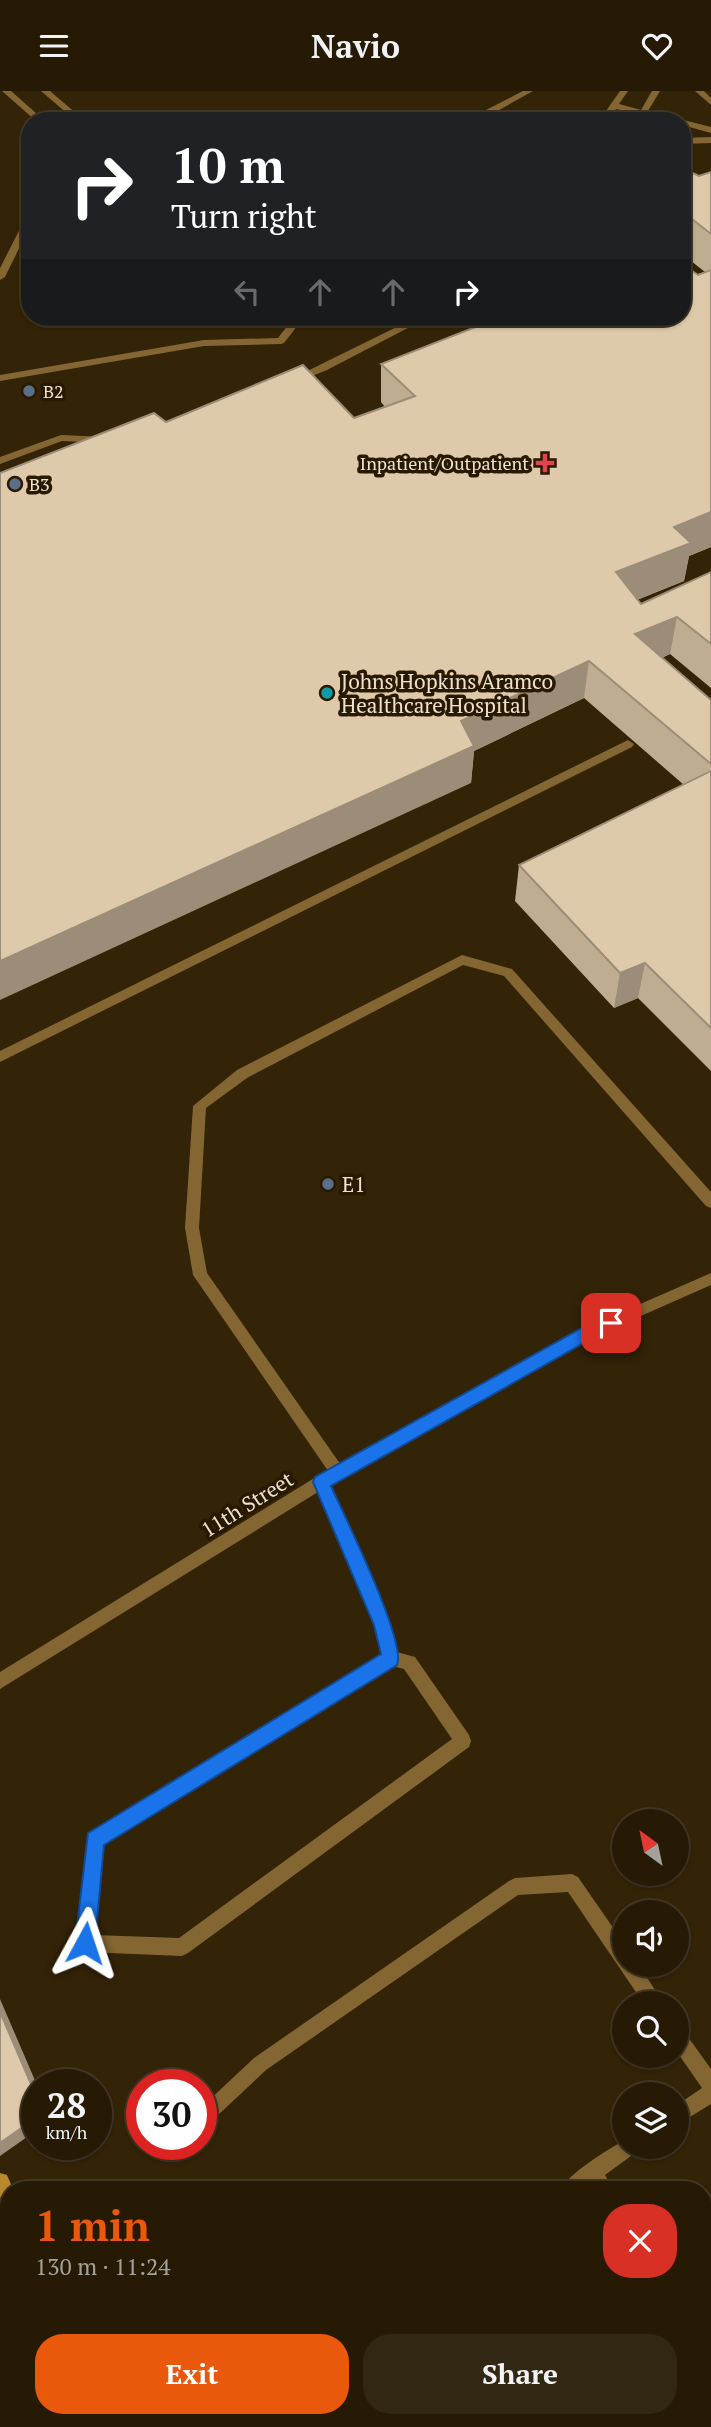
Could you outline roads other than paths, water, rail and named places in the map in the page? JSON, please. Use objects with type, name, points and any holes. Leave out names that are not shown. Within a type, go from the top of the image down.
[{"type":"street","points":[[6,91],[30,112]]},
{"type":"street","points":[[45,91],[70,112]]},
{"type":"street","points":[[491,112],[529,91]]},
{"type":"street","points":[[610,112],[624,91]]},
{"type":"street","points":[[644,112],[656,91]]},
{"type":"street","points":[[699,91],[711,103]]},
{"type":"street","points":[[615,106],[629,112]]},
{"type":"street","points":[[691,124],[711,130]]},
{"type":"street","points":[[691,141],[711,140]]},
{"type":"street","points":[[0,277],[21,235]]},
{"type":"street","points":[[0,378],[204,343],[281,341],[292,326]]},
{"type":"street","points":[[289,382],[324,368],[406,326]]},
{"type":"street","points":[[0,461],[61,437],[112,440]]},
{"type":"street","points":[[0,1057],[628,744]]},
{"type":"street","points":[[338,1473],[200,1275],[192,1227],[200,1105],[242,1074],[462,960],[508,972],[711,1202]]},
{"type":"street","name":"11th Street","points":[[0,1682],[321,1482],[586,1334],[711,1279]]},
{"type":"street","points":[[321,1482],[383,1625],[391,1658]]},
{"type":"street","points":[[391,1658],[409,1662],[463,1741],[182,1947],[85,1943],[95,1840],[391,1658]]},
{"type":"street","points":[[217,2104],[260,2064],[515,1887],[572,1883],[612,1941]]},
{"type":"street","points":[[689,2053],[711,2085]]},
{"type":"street","points":[[689,2108],[711,2093]]},
{"type":"street","points":[[581,2181],[612,2158]]},
{"type":"street","points":[[592,2172],[598,2181]]},
{"type":"place","name":"B2","points":[[29,391]]},
{"type":"place","name":"Inpatient/Outpatient","points":[[545,463]]},
{"type":"place","name":"B3","points":[[15,484]]},
{"type":"place","name":"Johns Hopkins Aramco Healthcare Hospital","points":[[327,693]]},
{"type":"place","name":"E1","points":[[328,1184]]}]
